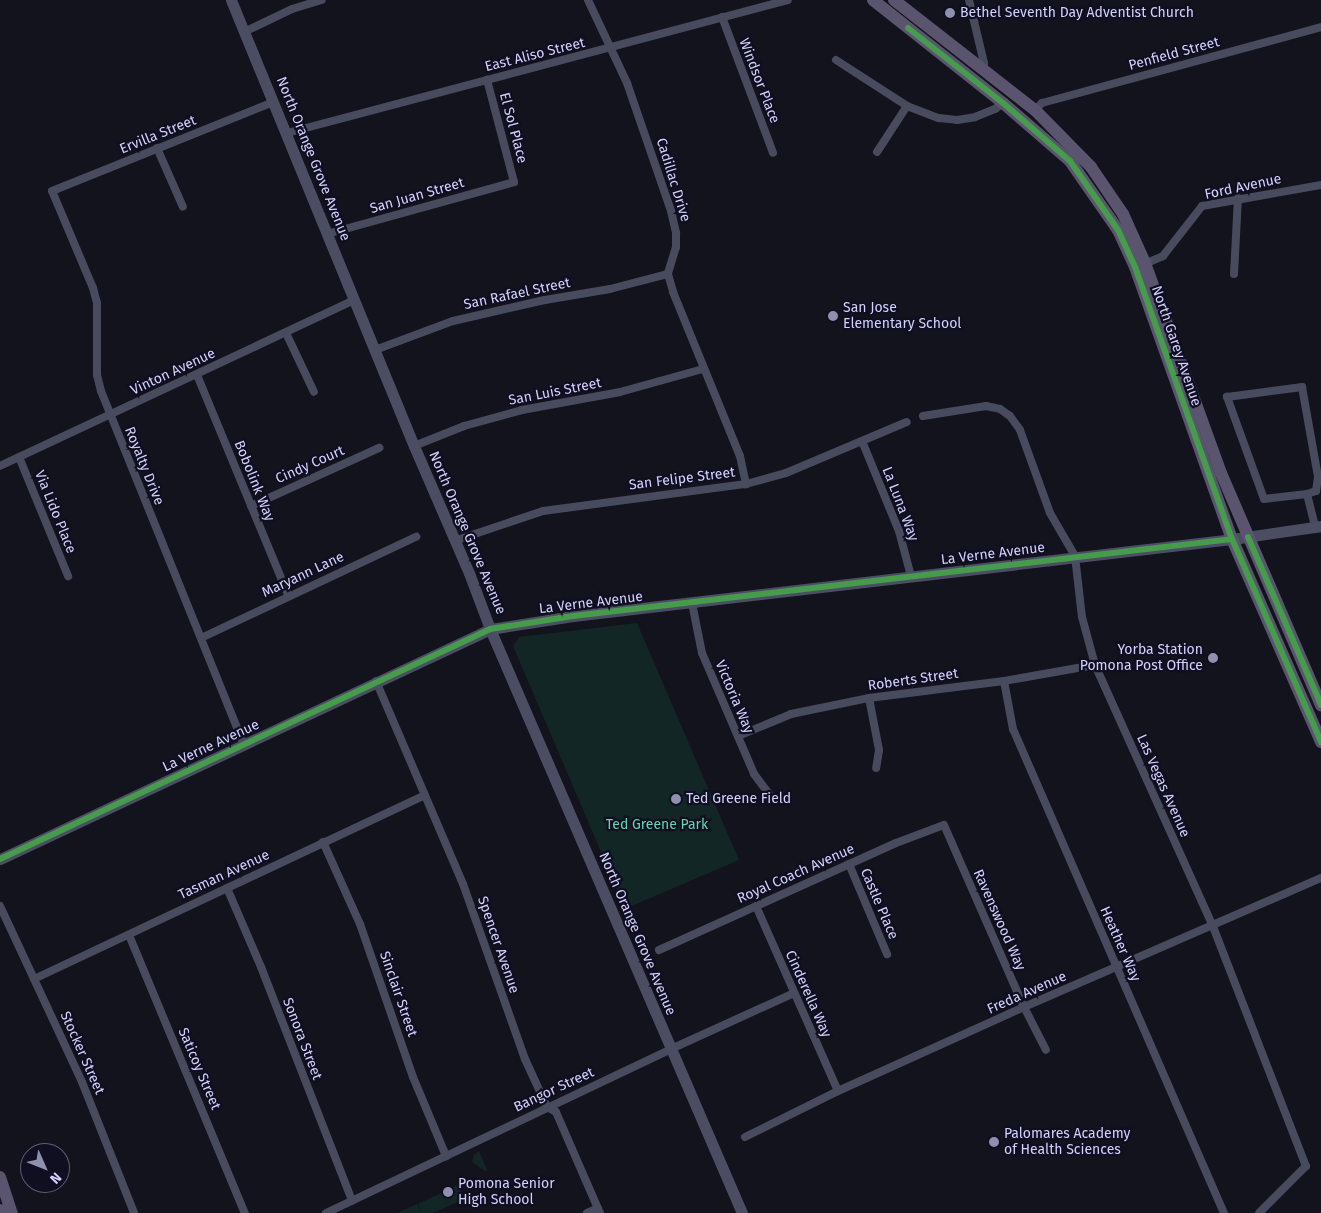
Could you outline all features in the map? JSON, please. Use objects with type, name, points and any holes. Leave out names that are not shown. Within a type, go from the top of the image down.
[{"type":"main road","name":"North Orange Grove Avenue","points":[[231,0],[414,446],[469,573],[490,629],[742,1213]]},
{"type":"main road","name":"North Garey Avenue","points":[[873,0],[1003,103],[1070,161],[1118,230],[1140,265],[1248,537],[1321,705]]},
{"type":"main road","name":"North Garey Avenue","points":[[894,0],[1035,110],[1059,132],[1091,166],[1123,214],[1232,539],[1320,737]]},
{"type":"main road","points":[[1003,103],[1010,96],[1044,125],[1059,132]]},
{"type":"main road","name":"La Verne Avenue","points":[[0,859],[490,629],[573,616],[1232,539],[1318,527]]},
{"type":"main road","points":[[0,1177],[12,1213]]},
{"type":"street","points":[[244,32],[292,9],[322,0]]},
{"type":"street","name":"Cadillac Drive","points":[[588,0],[612,48],[646,135],[671,211],[676,233],[676,247],[668,274]]},
{"type":"street","name":"East Aliso Street","points":[[287,133],[788,0]]},
{"type":"street","points":[[969,0],[984,63],[981,67]]},
{"type":"street","name":"Windsor Place","points":[[722,17],[773,153]]},
{"type":"street","name":"Penfield Street","points":[[1035,110],[1042,103],[1321,27]]},
{"type":"street","points":[[836,60],[907,106],[939,118],[957,120],[989,112],[1003,103]]},
{"type":"street","name":"El Sol Place","points":[[487,80],[514,182]]},
{"type":"street","name":"Ervilla Street","points":[[52,191],[273,102]]},
{"type":"street","points":[[877,152],[907,106]]},
{"type":"street","points":[[157,148],[183,207]]},
{"type":"street","name":"San Juan Street","points":[[328,234],[514,182]]},
{"type":"street","name":"Ford Avenue","points":[[1140,265],[1163,256],[1202,206],[1238,198],[1321,185]]},
{"type":"street","name":"Royalty Drive","points":[[52,191],[93,288],[98,318],[96,375],[109,415],[244,745]]},
{"type":"street","points":[[1234,274],[1238,198]]},
{"type":"street","points":[[668,274],[703,370],[740,456],[746,484]]},
{"type":"street","name":"San Rafael Street","points":[[375,350],[452,321],[545,300],[610,289],[668,274]]},
{"type":"street","name":"Vinton Avenue","points":[[0,466],[355,300]]},
{"type":"street","points":[[286,333],[314,392]]},
{"type":"street","name":"San Luis Street","points":[[414,446],[464,426],[522,410],[620,392],[703,370]]},
{"type":"street","name":"Bobolink Way","points":[[197,375],[288,596]]},
{"type":"street","points":[[1302,387],[1318,477],[1316,491],[1307,494],[1264,499],[1227,397],[1302,387]]},
{"type":"street","name":"Las Vegas Avenue","points":[[923,416],[986,406],[1000,409],[1010,416],[1020,430],[1047,506],[1075,556],[1082,617],[1095,665],[1212,924],[1306,1166],[1259,1213]]},
{"type":"street","name":"San Felipe Street","points":[[454,541],[543,511],[746,484],[786,473],[907,422]]},
{"type":"street","name":"La Luna Way","points":[[862,441],[899,531],[911,576]]},
{"type":"street","name":"Cindy Court","points":[[251,506],[379,448]]},
{"type":"street","name":"Via Lido Place","points":[[20,457],[68,576]]},
{"type":"street","points":[[1307,494],[1318,527]]},
{"type":"street","name":"Maryann Lane","points":[[201,638],[416,537]]},
{"type":"street","name":"Victoria Way","points":[[692,603],[702,652],[754,774],[769,794]]},
{"type":"street","name":"Roberts Street","points":[[738,736],[791,714],[869,698],[1004,681],[1095,665]]},
{"type":"street","name":"Spencer Avenue","points":[[376,681],[463,884],[510,1020],[547,1107],[556,1112],[599,1211]]},
{"type":"street","name":"Heather Way","points":[[1004,681],[1013,729],[1224,1213]]},
{"type":"street","points":[[869,698],[878,750],[876,768]]},
{"type":"street","name":"Tasman Avenue","points":[[34,979],[424,795]]},
{"type":"street","name":"Royal Coach Avenue","points":[[659,950],[849,864],[944,825]]},
{"type":"street","name":"Ravenswood Way","points":[[944,825],[1024,1007],[1046,1050]]},
{"type":"street","name":"Sinclair Street","points":[[323,842],[360,924],[413,1077],[446,1156]]},
{"type":"street","name":"Castle Place","points":[[849,864],[887,954]]},
{"type":"street","name":"Freda Avenue","points":[[745,1137],[838,1091],[1024,1007],[1321,878]]},
{"type":"street","name":"Sonora Street","points":[[227,888],[261,967],[352,1200]]},
{"type":"street","name":"Stocker Street","points":[[0,906],[82,1082],[134,1213]]},
{"type":"street","name":"Cinderella Way","points":[[756,906],[838,1091]]},
{"type":"street","name":"Saticoy Street","points":[[129,935],[246,1213]]},
{"type":"street","name":"Bangor Street","points":[[326,1213],[670,1049],[794,993]]},
{"type":"street","points":[[587,1213],[599,1211]]},
{"type":"green space","name":"Ted Greene Park","points":[[637,623],[739,860],[627,908],[622,901],[513,646],[519,637]]},
{"type":"green space","points":[[479,1151],[487,1170],[485,1171],[472,1162],[474,1155]]},
{"type":"green space","points":[[458,1185],[464,1199],[433,1213],[397,1213],[417,1204],[421,1212],[418,1204]]},
{"type":"cycle path","points":[[908,28],[1003,103],[1070,161],[1118,230],[1135,267],[1232,539],[1321,742]]},
{"type":"cycle path","points":[[1248,537],[1321,705]]},
{"type":"cycle path","points":[[0,859],[490,629],[573,616],[1232,539]]},
{"type":"place","name":"Bethel Seventh Day Adventist Church","points":[[950,13]]},
{"type":"place","name":"San Jose Elementary School","points":[[833,316]]},
{"type":"place","name":"Yorba Station Pomona Post Office","points":[[1213,658]]},
{"type":"place","name":"Ted Greene Field","points":[[676,799]]},
{"type":"place","name":"Palomares Academy of Health Sciences","points":[[994,1142]]},
{"type":"place","name":"Pomona Senior High School","points":[[448,1192]]}]
